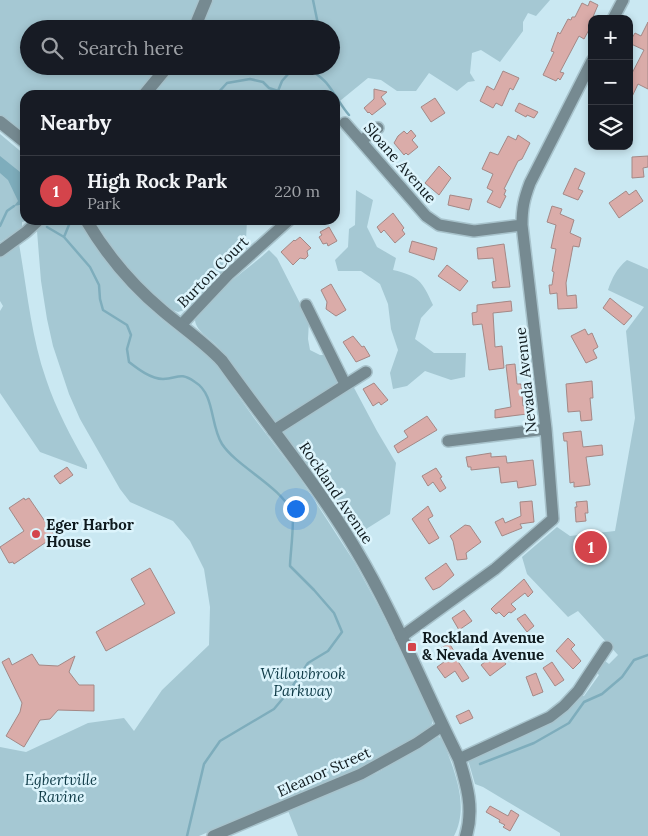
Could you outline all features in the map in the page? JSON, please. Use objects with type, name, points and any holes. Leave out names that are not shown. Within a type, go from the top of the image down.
[{"type":"street","points":[[198,20],[206,0]]},
{"type":"street","points":[[615,15],[623,0]]},
{"type":"street","name":"Nevada Avenue","points":[[401,637],[495,569],[553,519],[546,429],[522,225],[523,202],[530,183],[588,69]]},
{"type":"street","points":[[148,90],[161,75]]},
{"type":"street","points":[[0,122],[20,138]]},
{"type":"street","name":"Sloane Avenue","points":[[345,123],[426,216],[439,225],[474,231],[522,225]]},
{"type":"street","points":[[361,141],[378,128]]},
{"type":"street","points":[[0,251],[34,225]]},
{"type":"street","name":"Rockland Avenue","points":[[90,225],[125,273],[143,293],[206,344],[222,362],[306,475],[357,552],[401,637],[459,759],[467,786],[470,806],[466,836]]},
{"type":"street","name":"Burton Court","points":[[181,325],[228,275],[283,225]]},
{"type":"street","points":[[306,305],[346,384]]},
{"type":"street","points":[[273,431],[366,372]]},
{"type":"street","points":[[448,441],[546,429]]},
{"type":"street","points":[[459,759],[550,718],[578,691],[607,647]]},
{"type":"street","name":"Eleanor Street","points":[[213,836],[361,774],[442,726]]},
{"type":"green space","points":[[0,0],[200,0],[193,20],[20,20],[20,75],[155,75],[142,90],[20,90],[20,132],[0,118]]},
{"type":"green space","points":[[212,0],[550,0],[536,16],[528,13],[523,22],[523,31],[500,62],[481,50],[472,53],[470,73],[475,81],[468,82],[457,91],[429,73],[416,91],[397,91],[381,80],[368,78],[340,101],[340,90],[157,90],[167,75],[340,75],[340,20],[204,20]]},
{"type":"green space","points":[[0,134],[20,151],[20,225],[22,225],[22,228],[0,242]]},
{"type":"green space","points":[[356,190],[373,200],[367,227],[377,247],[396,258],[393,270],[414,277],[419,281],[426,290],[433,305],[421,318],[415,339],[434,353],[466,353],[465,377],[451,380],[425,371],[407,386],[393,389],[390,373],[398,350],[391,329],[388,304],[380,284],[361,271],[338,271],[335,260],[348,247],[349,229],[355,225]]},
{"type":"green space","name":"Willowbrook Parkway","points":[[43,225],[84,225],[128,288],[161,319],[216,364],[300,478],[355,563],[381,611],[433,718],[432,724],[419,736],[368,765],[199,836],[0,836],[0,747],[26,752],[88,723],[124,718],[134,731],[162,690],[209,645],[210,607],[204,569],[190,541],[173,521],[130,502],[120,489],[80,419],[69,394],[53,346],[47,319],[41,281],[37,231]]},
{"type":"green space","points":[[97,225],[247,225],[246,240],[248,249],[184,310],[178,312],[142,285],[122,262]]},
{"type":"green space","points":[[19,244],[33,329],[41,363],[54,401],[87,465],[87,469],[40,452],[0,393],[0,311],[3,306],[0,301],[0,258]]},
{"type":"green space","points":[[269,250],[277,258],[309,321],[308,339],[310,350],[320,355],[329,355],[340,381],[337,385],[278,421],[275,421],[259,406],[227,357],[217,345],[201,332],[195,320],[199,312],[216,294]]},
{"type":"green space","points":[[627,260],[648,269],[648,836],[560,836],[560,833],[475,784],[468,760],[579,696],[584,696],[599,675],[596,672],[602,661],[609,664],[618,655],[578,611],[568,617],[527,574],[522,557],[557,527],[570,536],[615,531],[635,418],[626,331],[644,307],[608,290],[620,266]]},
{"type":"green space","points":[[352,384],[396,463],[390,514],[355,536],[282,432],[293,422]]},
{"type":"green space","points":[[436,736],[443,740],[459,788],[461,812],[454,836],[298,836],[287,808],[377,773],[404,757],[429,738]]},
{"type":"shaded area","points":[[0,156],[20,172],[20,205],[14,206],[18,201],[8,180],[0,173]]},
{"type":"building","points":[[590,1],[598,5],[594,15],[588,15],[588,32],[584,39],[579,36],[560,72],[564,73],[560,80],[558,78],[556,81],[543,75],[554,52],[551,51],[558,32],[560,34],[568,19],[571,20],[572,17],[575,17],[582,3],[588,6]]},
{"type":"building","points":[[648,22],[648,89],[638,84],[633,95],[633,71],[644,50],[633,45],[633,36],[635,33],[641,36]]},
{"type":"building","points":[[503,71],[519,78],[513,90],[510,88],[502,106],[496,103],[493,108],[480,101],[487,86],[494,90]]},
{"type":"building","points":[[374,89],[387,92],[381,97],[386,104],[372,115],[364,108],[374,99]]},
{"type":"building","points":[[435,98],[445,113],[431,122],[421,107]]},
{"type":"building","points":[[519,103],[538,112],[534,118],[527,115],[526,117],[515,111]]},
{"type":"building","points":[[411,130],[416,136],[412,140],[418,147],[408,155],[406,153],[404,155],[394,143],[404,131],[407,134]]},
{"type":"building","points":[[518,135],[530,143],[522,159],[518,161],[504,189],[506,190],[504,195],[506,196],[500,208],[487,202],[493,191],[487,188],[493,174],[482,169],[490,152],[498,155],[508,136],[516,140]]},
{"type":"building","points":[[648,156],[648,167],[643,168],[644,177],[632,178],[632,157]]},
{"type":"building","points":[[439,166],[451,178],[439,195],[425,183]]},
{"type":"building","points":[[575,168],[585,173],[578,189],[583,191],[578,200],[563,194]]},
{"type":"building","points":[[636,190],[643,201],[619,218],[609,203],[626,191],[629,195]]},
{"type":"building","points":[[450,195],[472,199],[469,210],[448,205]]},
{"type":"building","points":[[552,206],[562,209],[560,214],[574,220],[570,233],[581,238],[579,247],[573,246],[566,283],[567,296],[576,295],[577,308],[558,309],[557,293],[550,294],[549,285],[552,285],[554,272],[552,271],[556,249],[551,248],[556,225],[547,222]]},
{"type":"building","points":[[393,213],[404,228],[402,230],[405,234],[395,243],[384,230],[381,233],[377,227]]},
{"type":"building","points":[[329,227],[337,241],[328,246],[327,243],[323,244],[319,237],[322,235],[320,232]]},
{"type":"building","points":[[300,237],[311,248],[307,251],[308,256],[305,259],[300,258],[293,265],[281,252]]},
{"type":"building","points":[[412,241],[437,248],[434,260],[409,252]]},
{"type":"building","points":[[504,244],[510,287],[493,288],[492,282],[496,281],[493,258],[478,259],[477,248]]},
{"type":"building","points":[[447,265],[468,281],[460,291],[438,276]]},
{"type":"building","points":[[331,284],[346,310],[336,316],[326,309],[327,302],[321,290]]},
{"type":"building","points":[[610,298],[632,316],[624,325],[603,308]]},
{"type":"building","points":[[511,301],[512,311],[493,313],[495,347],[502,346],[504,368],[489,370],[482,324],[473,325],[472,313],[477,312],[477,305]]},
{"type":"building","points":[[585,329],[588,335],[592,333],[598,347],[593,350],[597,358],[586,363],[571,336]]},
{"type":"building","points":[[353,336],[362,347],[364,346],[370,356],[356,362],[343,342]]},
{"type":"building","points":[[515,364],[517,384],[521,384],[523,406],[526,406],[527,414],[495,418],[495,410],[511,407],[506,365]]},
{"type":"building","points":[[592,381],[593,398],[590,398],[592,420],[581,421],[580,411],[568,412],[566,384]]},
{"type":"building","points":[[374,383],[388,400],[381,405],[379,402],[373,406],[363,389]]},
{"type":"building","points":[[427,416],[437,430],[398,453],[394,446],[408,437],[404,431]]},
{"type":"building","points":[[581,431],[583,447],[602,445],[603,455],[586,457],[590,485],[574,487],[574,482],[570,483],[567,441],[564,441],[563,433]]},
{"type":"building","points":[[491,453],[491,457],[506,456],[507,463],[533,460],[536,485],[518,488],[517,481],[501,483],[499,467],[471,470],[471,467],[468,467],[466,457]]},
{"type":"building","points":[[67,467],[73,475],[60,484],[54,476]]},
{"type":"building","points":[[436,468],[446,488],[440,492],[433,482],[428,486],[422,476]]},
{"type":"building","name":"Eger Harbor House","points":[[24,498],[25,500],[29,498],[55,536],[14,564],[13,562],[9,563],[0,547],[24,531],[9,508]]},
{"type":"building","points":[[532,501],[534,522],[520,524],[522,528],[502,536],[495,522],[503,518],[505,523],[521,516],[520,502]]},
{"type":"building","points":[[587,501],[588,513],[585,513],[586,521],[576,522],[576,502]]},
{"type":"building","points":[[428,506],[433,516],[428,519],[439,538],[429,544],[412,519]]},
{"type":"building","points":[[465,525],[470,526],[481,542],[466,553],[467,559],[457,560],[450,536]]},
{"type":"building","points":[[446,563],[454,575],[440,587],[433,590],[425,578]]},
{"type":"building","points":[[150,568],[175,613],[106,651],[96,632],[145,604],[131,579]]},
{"type":"building","points":[[524,579],[533,592],[528,597],[525,593],[511,604],[516,609],[511,613],[509,612],[504,617],[499,612],[496,614],[491,609]]},
{"type":"building","points":[[464,610],[472,621],[459,630],[452,618]]},
{"type":"building","points":[[525,614],[534,626],[527,632],[517,619]]},
{"type":"building","points":[[568,638],[575,645],[571,649],[581,661],[573,669],[556,651]]},
{"type":"building","points":[[449,643],[469,678],[462,682],[455,671],[445,678],[437,667],[444,662],[437,651]]},
{"type":"building","points":[[499,651],[504,657],[502,659],[506,664],[490,676],[481,665]]},
{"type":"building","points":[[32,654],[39,665],[58,666],[75,656],[69,672],[79,685],[94,685],[94,711],[58,710],[50,719],[40,720],[24,747],[6,736],[20,712],[22,703],[2,662],[9,658],[12,665]]},
{"type":"building","points":[[552,662],[564,680],[555,686],[543,668]]},
{"type":"building","points":[[536,673],[543,692],[533,696],[526,677]]},
{"type":"building","points":[[469,710],[473,718],[460,724],[456,716]]},
{"type":"building","points":[[490,806],[508,816],[511,810],[519,815],[510,831],[503,827],[505,825],[499,822],[500,820],[486,812]]},
{"type":"waterway","points":[[313,0],[317,20]]},
{"type":"waterway","points":[[278,90],[287,75]]},
{"type":"waterway","points":[[317,75],[332,90]]},
{"type":"waterway","points":[[221,90],[227,83],[250,79],[263,82],[269,88],[275,90]]},
{"type":"waterway","points":[[340,103],[349,115]]},
{"type":"waterway","points":[[0,226],[7,211],[14,206]]},
{"type":"waterway","points":[[64,237],[69,225]]},
{"type":"waterway","points":[[47,227],[64,237],[90,267],[99,285],[103,310],[127,325],[131,335],[127,349],[129,362],[158,379],[182,376],[201,387],[209,402],[222,444],[238,461],[279,494],[287,504],[293,517],[290,566],[334,613],[342,632],[328,651],[308,663],[290,690],[274,709],[220,741],[204,764],[187,836]]},
{"type":"waterway","points":[[480,764],[534,743],[569,723],[584,702],[602,694],[622,677],[634,660],[648,655]]},
{"type":"place","name":"Eger Harbor House","points":[[36,534]]},
{"type":"place","name":"High Rock Park","points":[[591,547]]},
{"type":"place","name":"Rockland Avenue & Nevada Avenue","points":[[412,647]]},
{"type":"park label","name":"Egbertville Ravine","points":[[61,788]]}]
